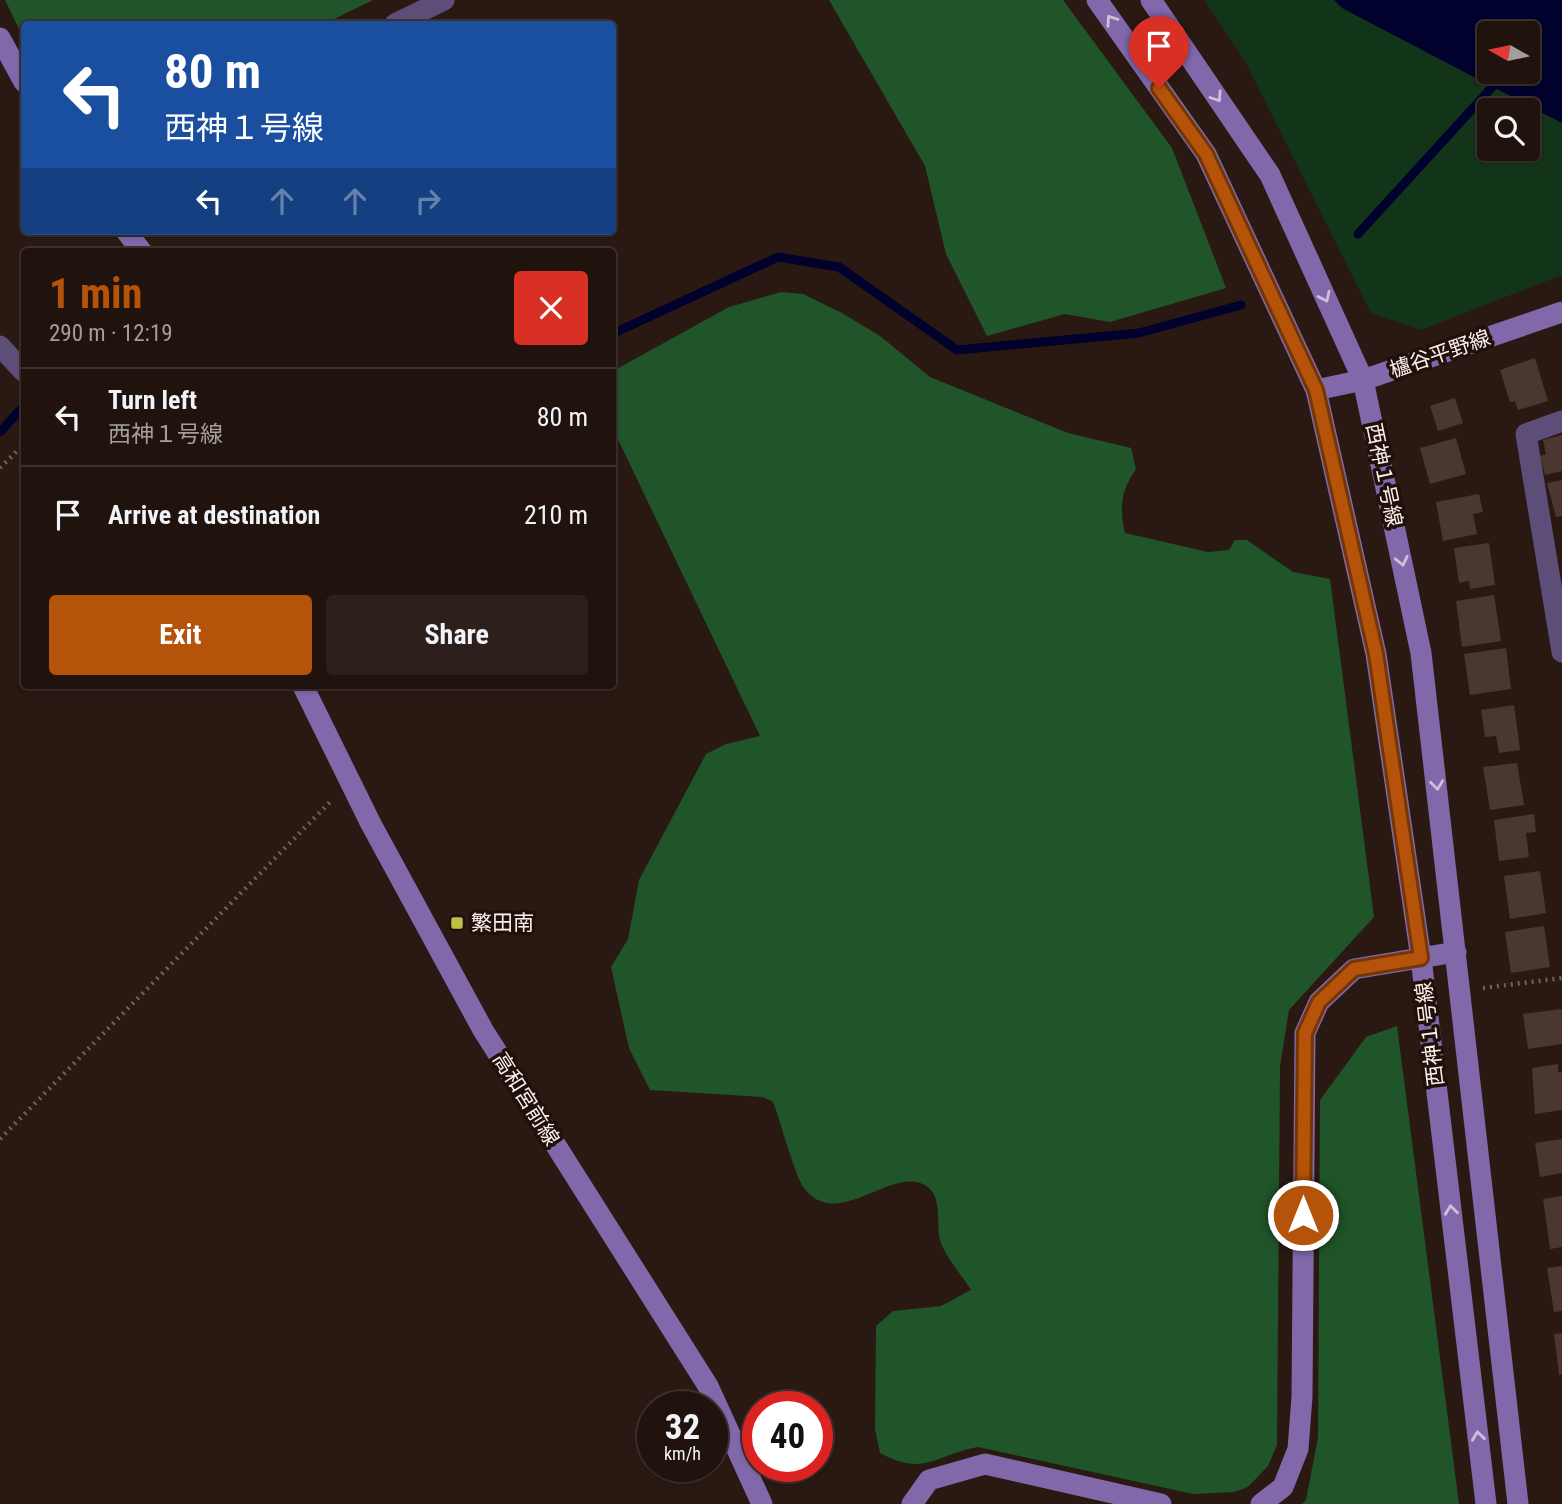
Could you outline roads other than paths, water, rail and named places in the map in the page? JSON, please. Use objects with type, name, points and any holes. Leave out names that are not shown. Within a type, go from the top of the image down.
[{"type":"street","points":[[401,21],[444,0]]},
{"type":"street","name":"西神１号線","points":[[1097,0],[1206,154],[1316,390],[1376,654],[1421,958],[1486,1504]]},
{"type":"street","name":"西神１号線","points":[[1151,0],[1269,176],[1363,380],[1422,653],[1518,1504]]},
{"type":"street","points":[[0,38],[21,76]]},
{"type":"street","name":"櫨谷平野線","points":[[1316,390],[1363,380],[1562,312]]},
{"type":"street","points":[[0,346],[21,369]]},
{"type":"street","points":[[1562,421],[1526,434],[1562,646]]},
{"type":"street","name":"高和宮前線","points":[[305,689],[482,1030],[708,1386],[762,1504]]},
{"type":"street","points":[[1261,1504],[1283,1487],[1298,1449],[1302,1398],[1305,1033],[1319,1002],[1354,969],[1456,952]]},
{"type":"street","points":[[912,1504],[929,1480],[985,1464],[1161,1504]]},
{"type":"water","points":[[1334,0],[1562,0],[1562,123],[1540,112],[1540,98],[1514,98],[1487,84],[1540,84],[1540,21],[1477,21],[1477,79],[1342,8]]},
{"type":"waterway","points":[[1358,234],[1495,84]]},
{"type":"waterway","points":[[616,332],[778,257],[839,267],[957,350],[1139,333],[1241,305]]},
{"type":"waterway","points":[[0,432],[21,409]]},
{"type":"place","name":"繁田南","points":[[457,923]]}]
